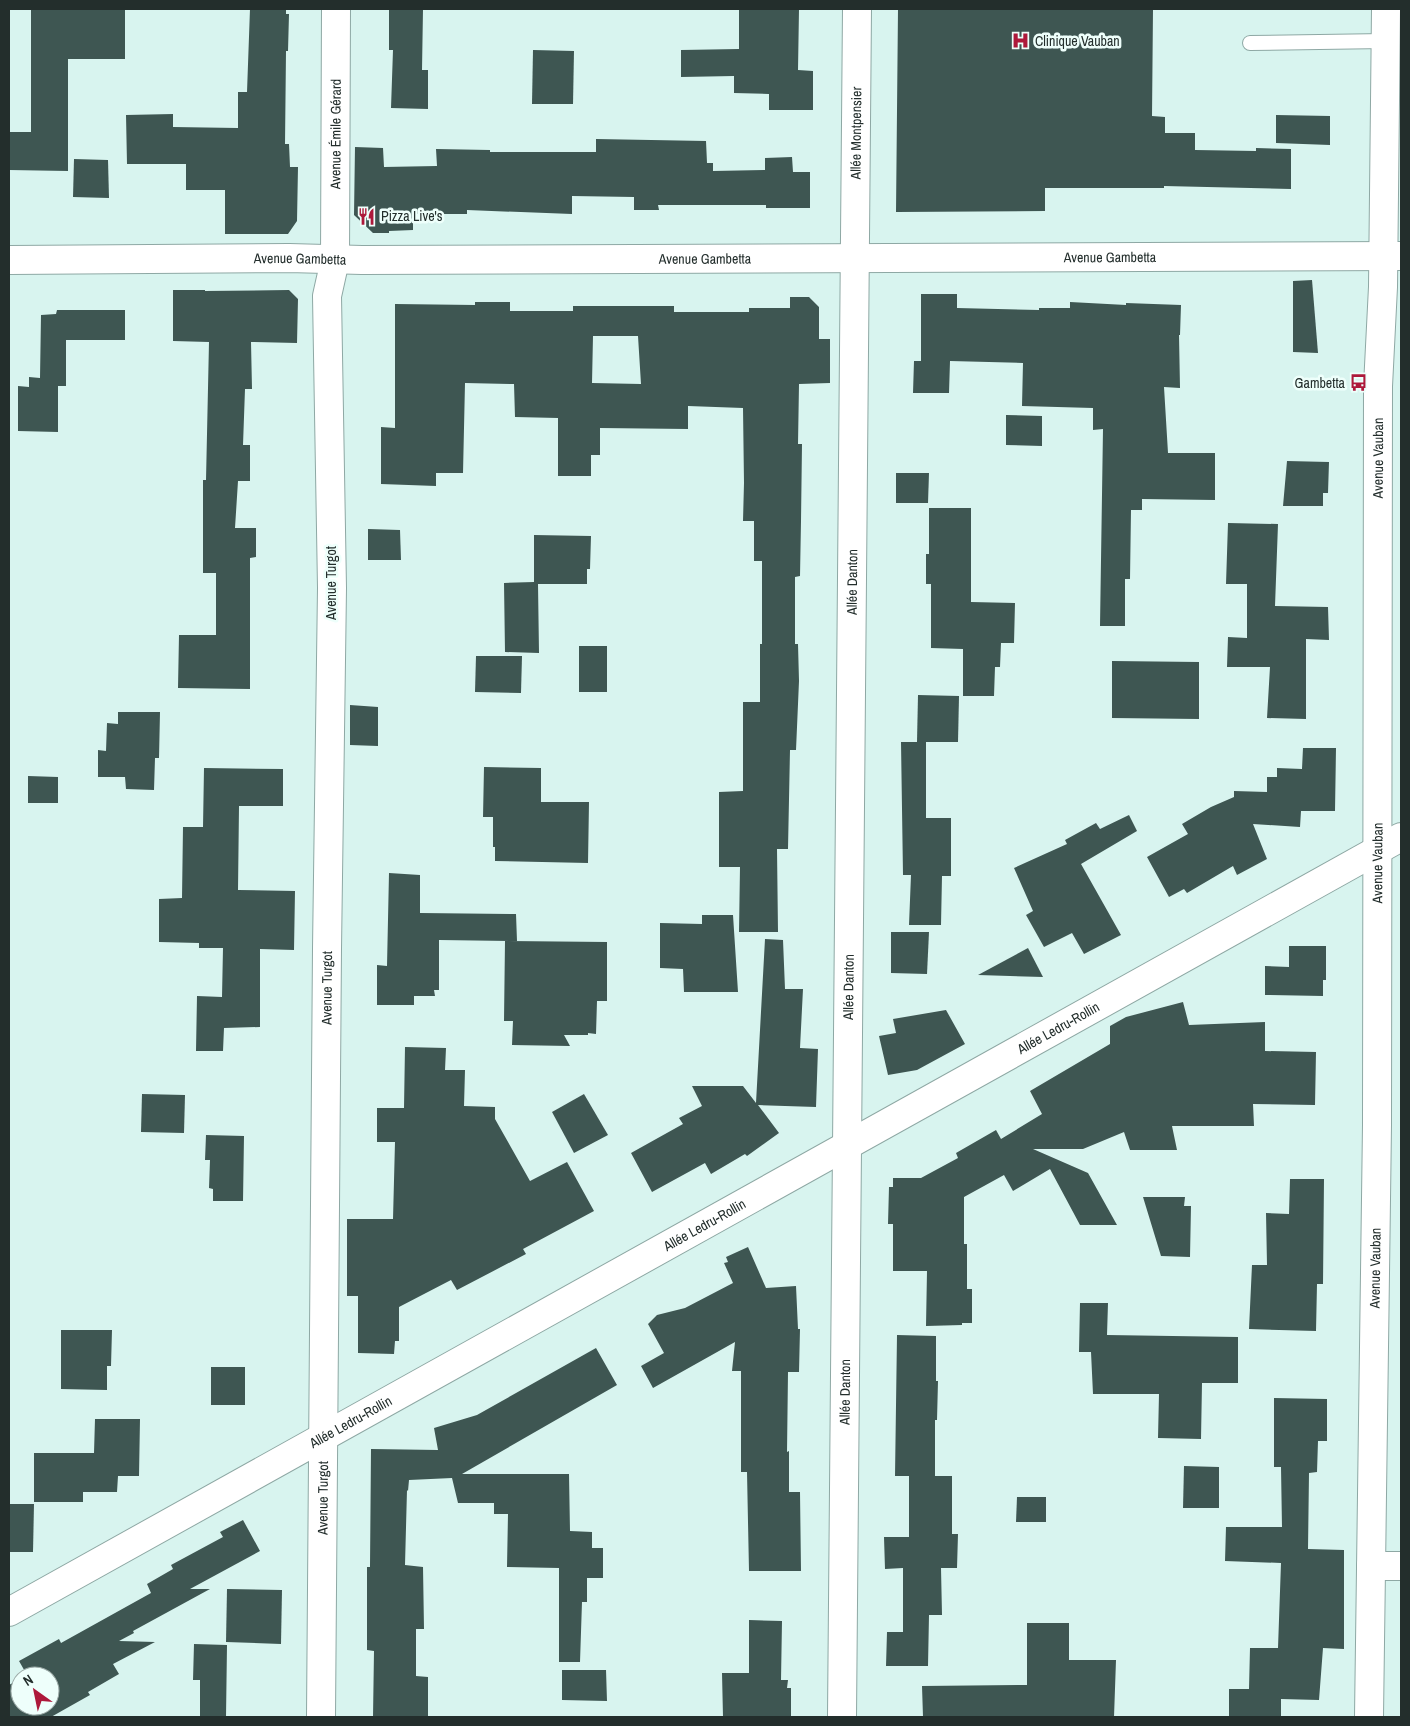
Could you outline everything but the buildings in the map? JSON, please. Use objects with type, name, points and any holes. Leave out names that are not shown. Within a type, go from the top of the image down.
[{"type":"street","name":"Avenue Émile Gérard","points":[[335,260],[336,9]]},
{"type":"street","name":"Allée Montpensier","points":[[856,258],[857,9]]},
{"type":"street","name":"Avenue Vauban","points":[[1369,1717],[1377,1125],[1378,386],[1392,256],[1385,41],[1386,9]]},
{"type":"street","name":"Avenue Gambetta","points":[[9,260],[1392,256]]},
{"type":"street","name":"Allée Danton","points":[[842,1717],[856,258]]},
{"type":"street","name":"Avenue Turgot","points":[[321,1717],[322,1437],[332,588],[328,296],[335,260]]},
{"type":"street","name":"Allée Ledru-Rollin","points":[[9,1612],[1401,837]]},
{"type":"street","points":[[1371,1566],[1401,1566]]},
{"type":"lane","points":[[1250,43],[1385,41]]},
{"type":"place","name":"Clinique Vauban","points":[[1021,41]]},
{"type":"place","name":"Pizza Live's","points":[[367,216]]},
{"type":"place","name":"Gambetta","points":[[1359,383]]}]
